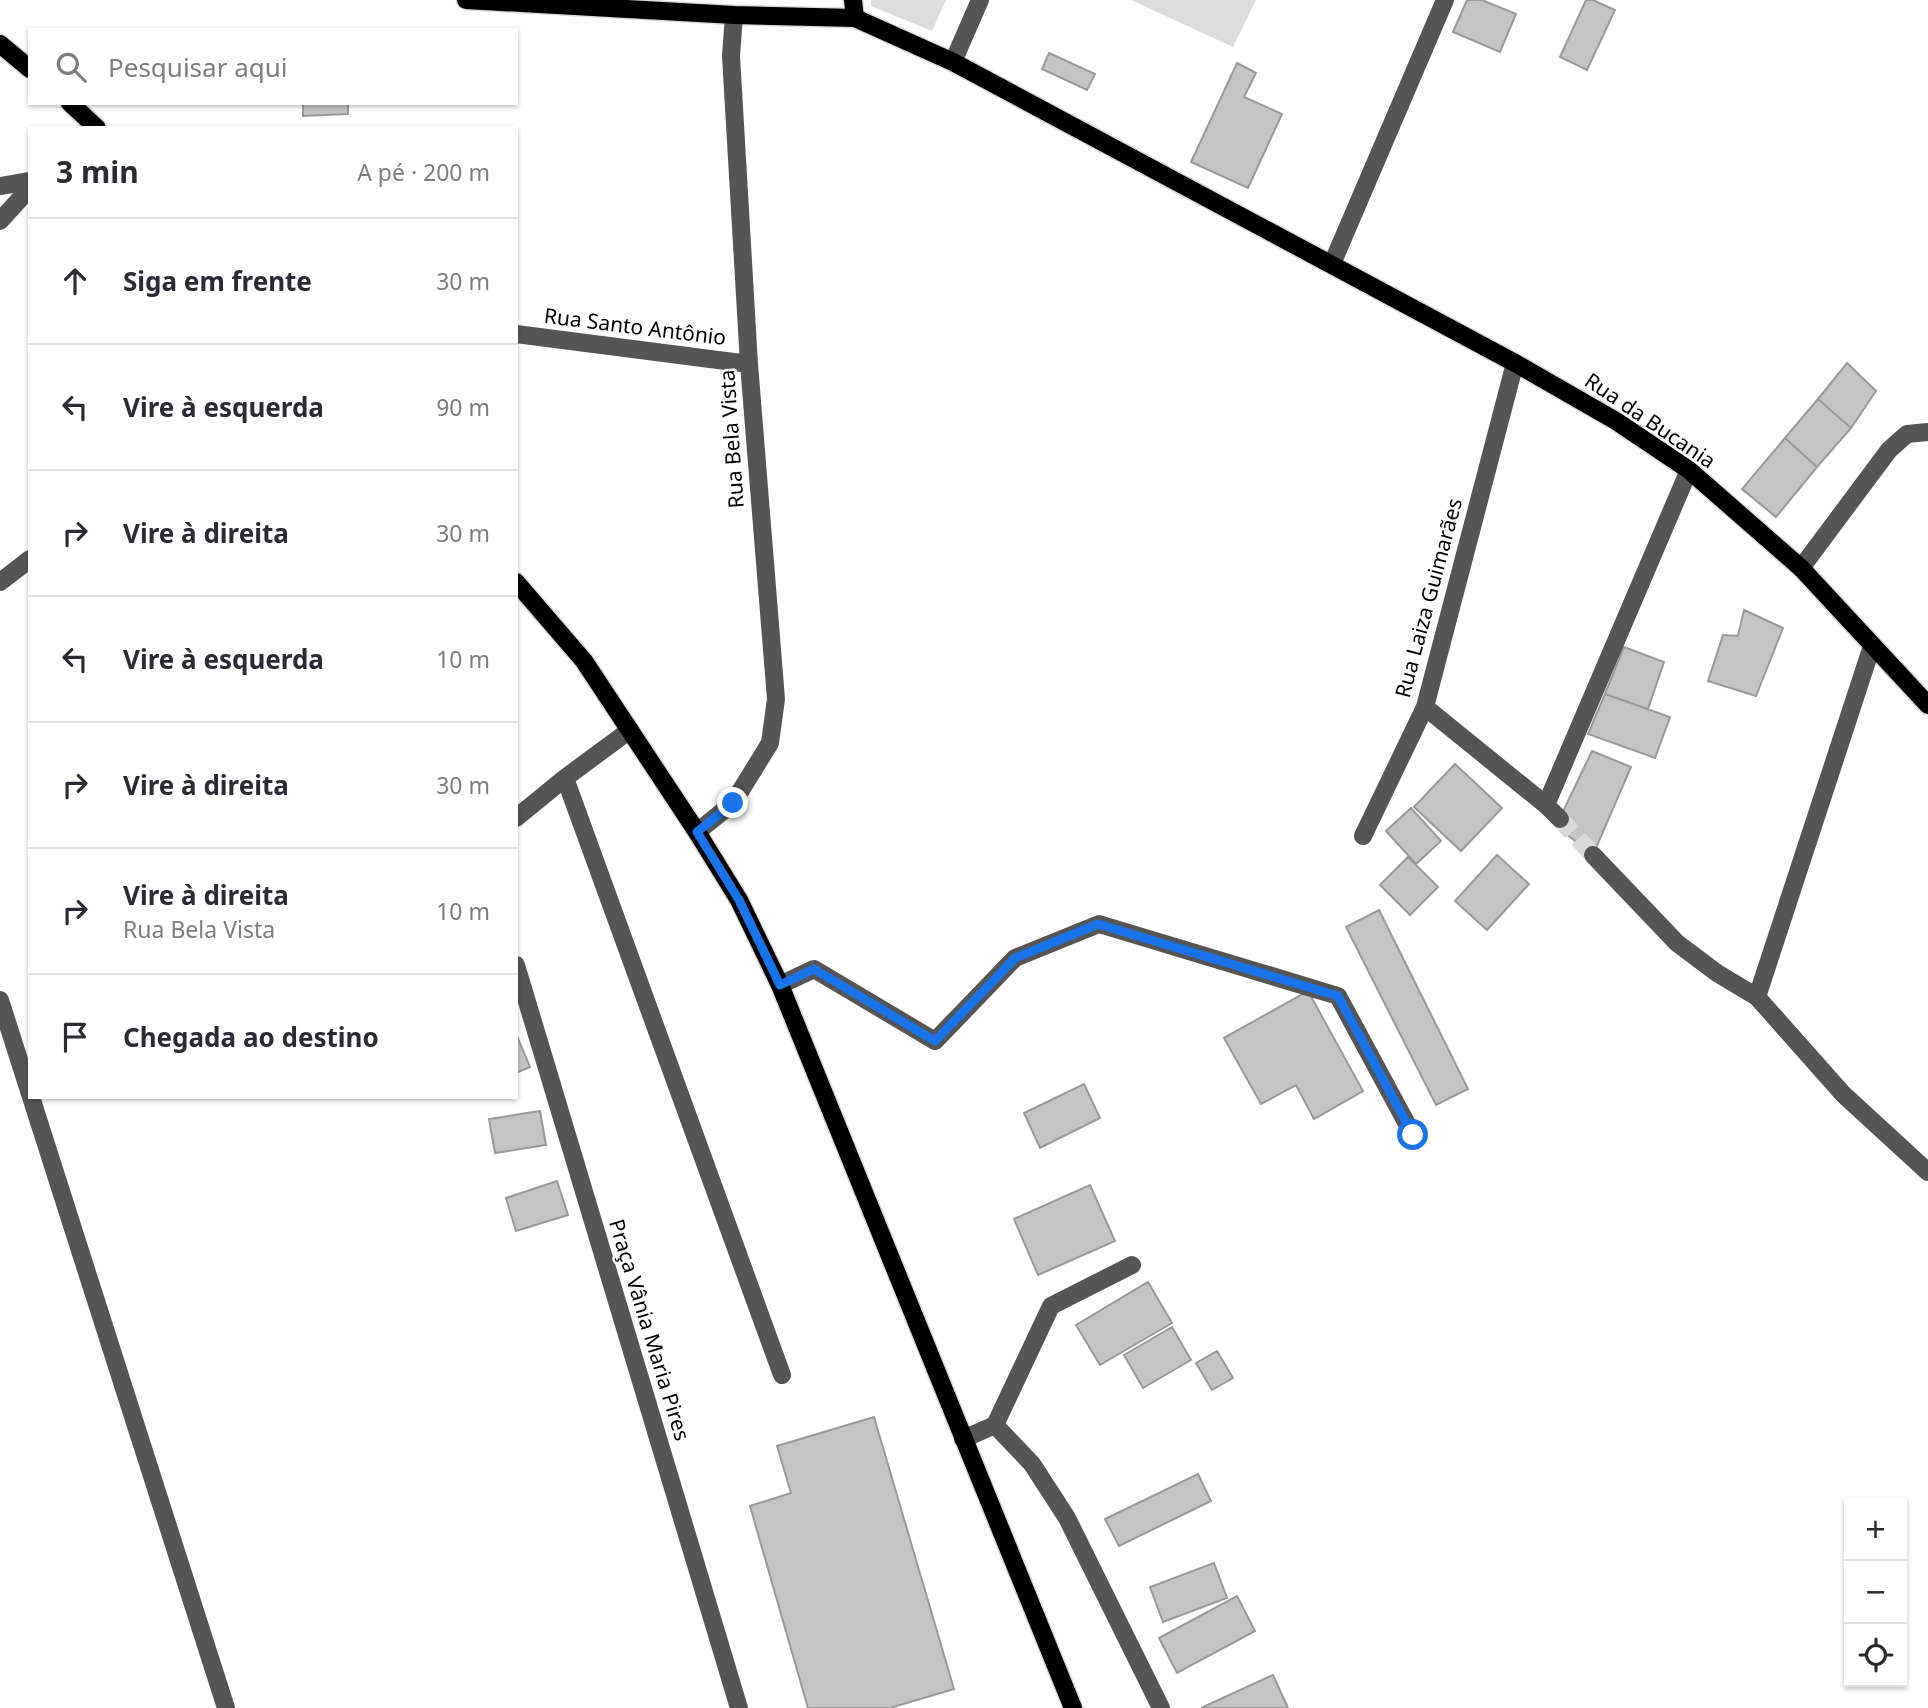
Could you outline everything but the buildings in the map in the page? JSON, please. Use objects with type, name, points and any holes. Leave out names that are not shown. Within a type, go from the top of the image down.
[{"type":"main road","points":[[466,0],[734,15],[855,18],[853,0]]},
{"type":"main road","name":"Rua da Bucania","points":[[855,18],[953,62],[1515,363],[1616,421],[1689,470],[1801,568],[1928,705]]},
{"type":"main road","points":[[0,44],[28,67]]},
{"type":"main road","points":[[72,105],[93,126]]},
{"type":"main road","points":[[518,584],[583,661],[739,900],[780,985],[1073,1708]]},
{"type":"street","points":[[953,62],[980,0]]},
{"type":"street","points":[[1332,264],[1445,0]]},
{"type":"street","name":"Rua Bela Vista","points":[[697,832],[733,803],[770,743],[776,699],[749,364],[731,56],[734,15]]},
{"type":"street","points":[[0,186],[28,181]]},
{"type":"street","points":[[0,221],[28,190]]},
{"type":"street","name":"Rua Santo Antônio","points":[[518,334],[749,364]]},
{"type":"street","name":"Rua Laiza Guimarães","points":[[1363,836],[1424,708],[1515,363]]},
{"type":"street","points":[[1801,568],[1889,450],[1907,434],[1928,432]]},
{"type":"street","points":[[1546,805],[1689,470]]},
{"type":"street","points":[[0,582],[28,561]]},
{"type":"street","points":[[1757,998],[1872,646]]},
{"type":"street","points":[[1424,708],[1560,819]]},
{"type":"street","points":[[518,816],[630,730]]},
{"type":"street","points":[[565,778],[782,1375]]},
{"type":"street","points":[[1593,855],[1677,943],[1757,998],[1843,1094],[1928,1172]]},
{"type":"street","points":[[780,985],[814,969],[935,1041],[1015,958],[1098,924],[1338,996],[1413,1135]]},
{"type":"street","name":"Praça Vânia Maria Pires","points":[[518,972],[739,1708]]},
{"type":"street","points":[[0,1000],[28,1090]]},
{"type":"street","points":[[31,1099],[226,1708]]},
{"type":"street","points":[[963,1439],[995,1425],[1051,1306],[1132,1265]]},
{"type":"street","points":[[995,1425],[1032,1465],[1068,1518],[1161,1708]]},
{"type":"shaded area","points":[[871,0],[946,0],[932,31],[871,6]]},
{"type":"shaded area","points":[[1131,0],[1256,0],[1233,47]]},
{"type":"tunnel","points":[[1560,819],[1593,855]]},
{"type":"route","points":[[733,803],[697,832],[739,900],[780,985],[814,969],[935,1041],[1015,958],[1098,924],[1338,996],[1413,1135]]}]
